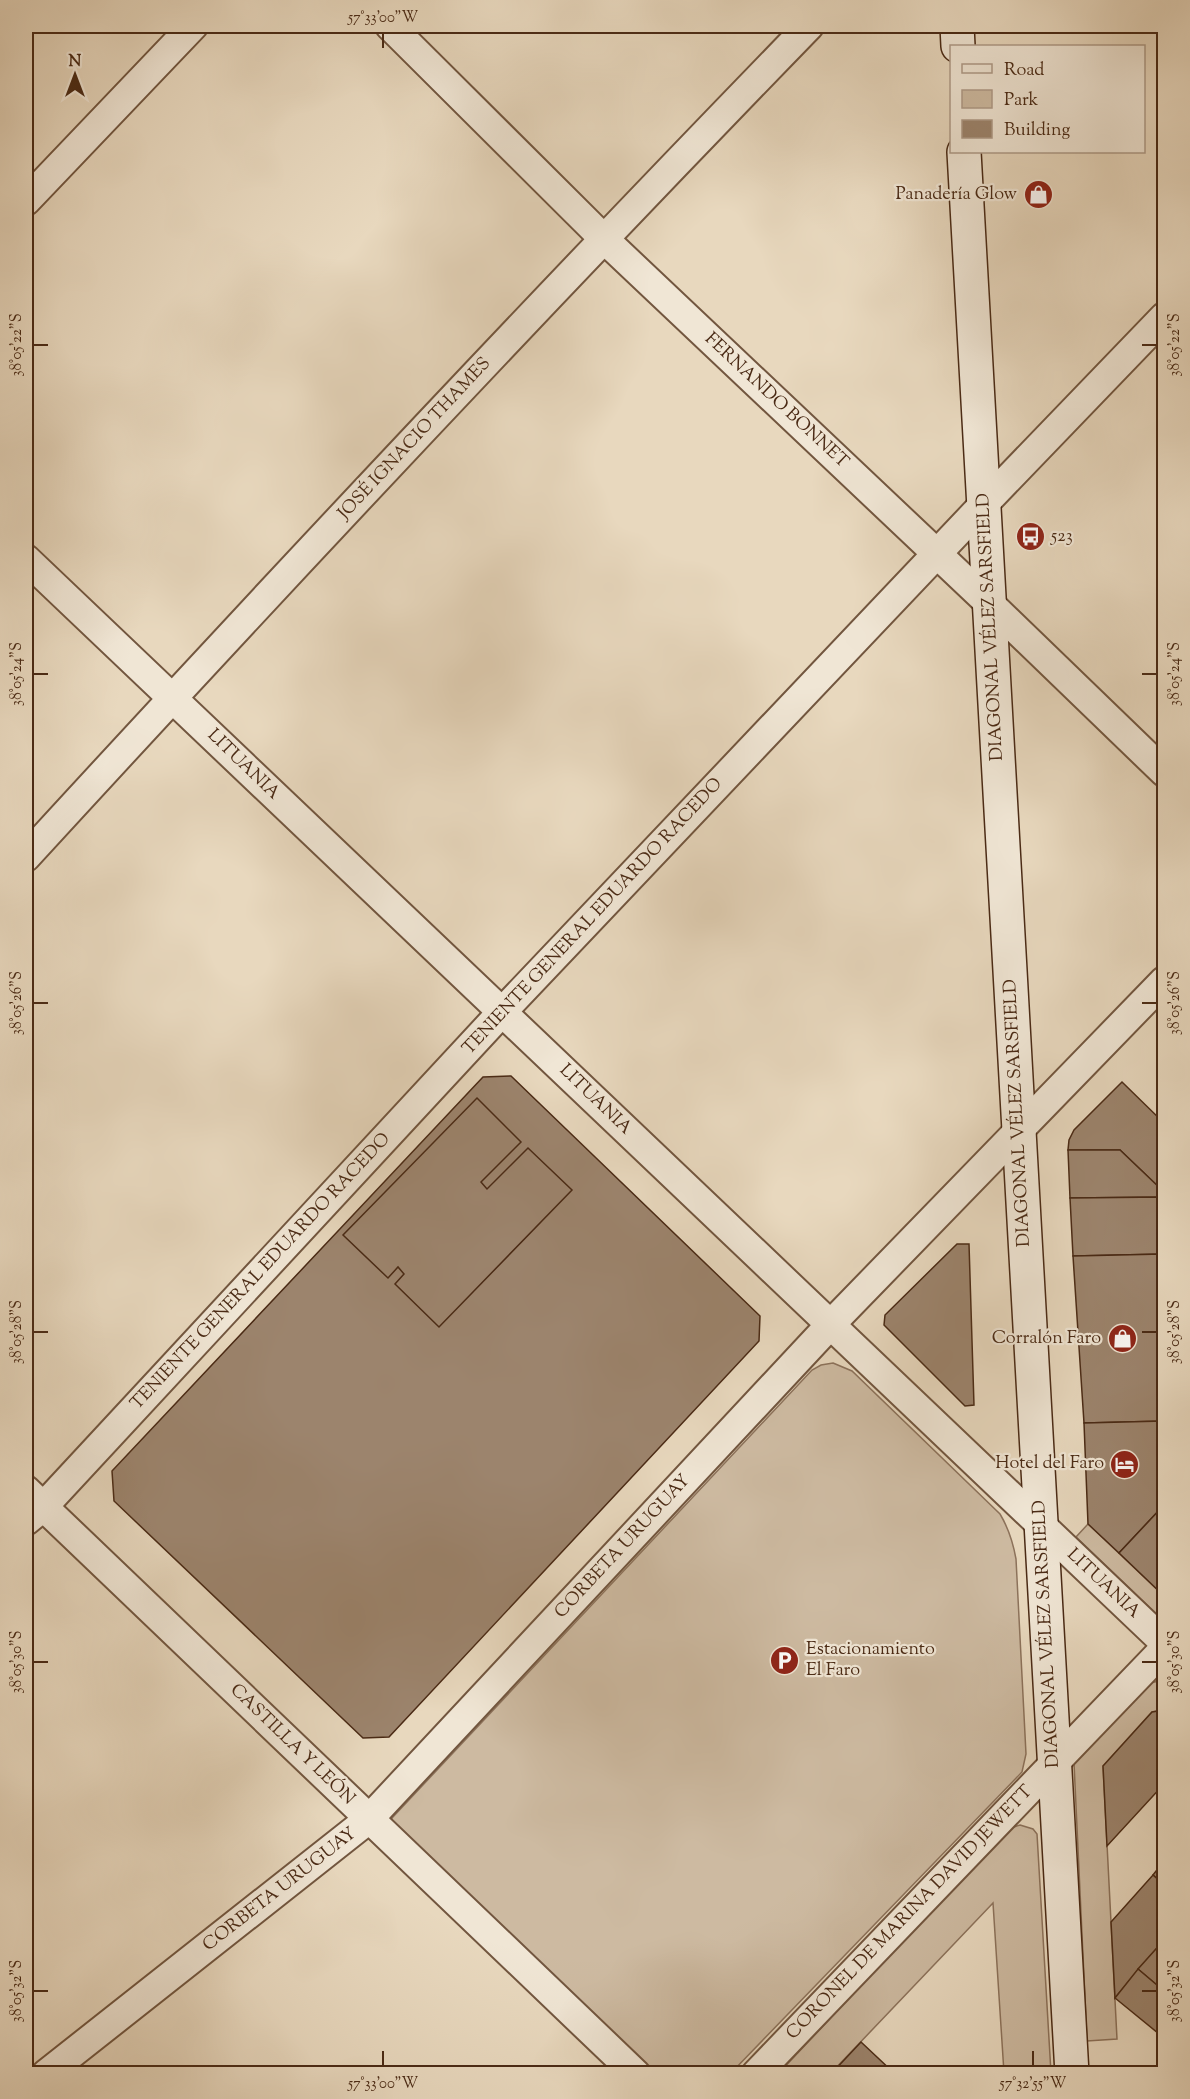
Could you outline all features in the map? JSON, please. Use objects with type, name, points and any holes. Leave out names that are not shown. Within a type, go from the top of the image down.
[{"type":"main road","points":[[957,26],[958,45]]},
{"type":"main road","name":"DIAGONAL VÉLEZ SARSFIELD","points":[[964,153],[1072,2073]]},
{"type":"street","points":[[26,201],[193,26]]},
{"type":"street","name":"FERNANDO BONNET","points":[[390,26],[603,238],[937,553],[1164,772]]},
{"type":"street","name":"JOSÉ IGNACIO THAMES","points":[[26,857],[603,238],[808,26]]},
{"type":"street","name":"TENIENTE GENERAL EDUARDO RACEDO","points":[[31,1506],[1164,317]]},
{"type":"street","name":"LITUANIA","points":[[26,559],[1164,1642]]},
{"type":"street","name":"CORBETA URUGUAY","points":[[46,2073],[369,1819],[831,1324],[1164,981]]},
{"type":"street","name":"CASTILLA Y LEÓN","points":[[31,1506],[369,1819],[636,2073]]},
{"type":"street","name":"CORONEL DE MARINA DAVID JEWETT","points":[[756,2073],[1164,1649]]},
{"type":"green space","name":"Estacionamiento El Faro","points":[[833,1363],[852,1371],[1000,1514],[1006,1525],[1016,1559],[1026,1754],[1022,1772],[731,2073],[647,2073],[390,1825],[392,1818],[812,1370],[821,1365]]},
{"type":"green space","points":[[1088,1524],[1164,1596],[1164,1621],[1076,1537]]},
{"type":"green space","points":[[1164,1680],[1164,1710],[1152,1712],[1103,1766],[1117,2039],[1087,2041],[1074,1763],[1150,1683]]},
{"type":"green space","points":[[1020,1825],[1033,1829],[1037,1834],[1051,2073],[1004,2073],[993,1903],[831,2073],[778,2074],[1005,1832]]},
{"type":"building","points":[[511,1076],[760,1316],[759,1341],[389,1737],[363,1738],[114,1501],[112,1471],[483,1077]]},
{"type":"building","points":[[1122,1082],[1164,1123],[1164,1192],[1120,1150],[1068,1150],[1069,1140],[1074,1130]]},
{"type":"building","points":[[477,1098],[521,1142],[481,1182],[487,1189],[528,1148],[572,1190],[439,1327],[395,1284],[404,1274],[398,1267],[388,1278],[343,1235]]},
{"type":"building","points":[[1068,1150],[1120,1150],[1164,1192],[1164,1197],[1070,1198]]},
{"type":"building","points":[[1164,1197],[1164,1254],[1073,1256],[1070,1198]]},
{"type":"building","points":[[957,1244],[969,1244],[974,1405],[965,1406],[884,1325],[885,1315]]},
{"type":"building","name":"Corralón Faro","points":[[1164,1254],[1164,1421],[1084,1423],[1073,1256]]},
{"type":"building","name":"Hotel del Faro","points":[[1164,1421],[1164,1505],[1119,1553],[1088,1524],[1084,1423]]},
{"type":"building","points":[[1164,1505],[1164,1596],[1119,1553]]},
{"type":"building","points":[[1164,1710],[1164,1784],[1107,1846],[1103,1766],[1152,1712]]},
{"type":"building","points":[[1164,1861],[1164,1885],[1153,1875]]},
{"type":"building","points":[[1153,1875],[1164,1885],[1164,1940],[1115,1998],[1111,1922]]},
{"type":"building","points":[[1164,1940],[1164,1991],[1138,1969]]},
{"type":"building","points":[[1138,1969],[1164,1991],[1164,2038],[1115,1998]]},
{"type":"building","points":[[861,2042],[895,2074],[831,2074]]},
{"type":"place","name":"Panadería Glow","points":[[1038,195]]},
{"type":"place","name":"523","points":[[1030,537]]},
{"type":"place","name":"Corralón Faro","points":[[1122,1339]]},
{"type":"place","name":"Hotel del Faro","points":[[1125,1464]]},
{"type":"place","name":"Estacionamiento El Faro","points":[[785,1660]]}]
